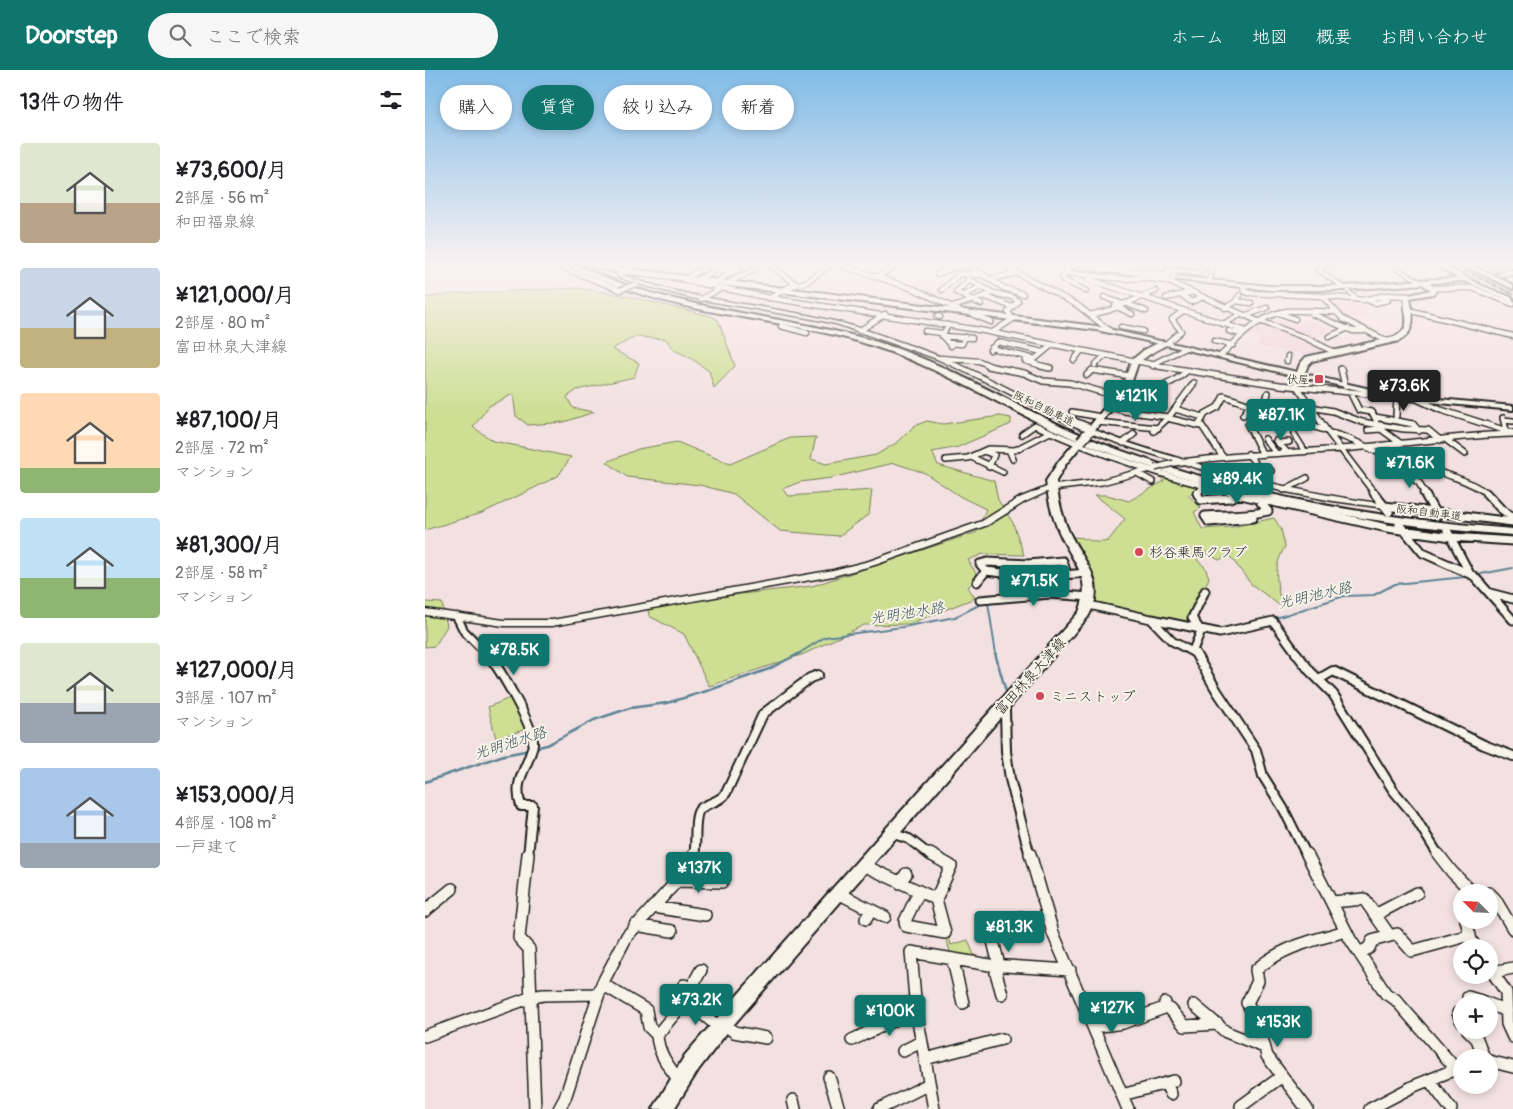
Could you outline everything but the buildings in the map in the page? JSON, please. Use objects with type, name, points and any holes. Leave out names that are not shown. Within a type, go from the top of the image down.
[{"type":"highway","name":"阪和自動車道","points":[[744,313],[811,327],[884,347],[928,363],[1084,439],[1194,477],[1269,496],[1376,517],[1455,528],[1513,532]]},
{"type":"highway","name":"阪和自動車道","points":[[754,313],[814,325],[888,345],[933,362],[1080,433],[1124,450],[1198,474],[1271,493],[1385,514],[1513,528]]},
{"type":"main road","points":[[978,313],[1131,332],[1185,348],[1393,396],[1513,408]]},
{"type":"main road","points":[[1300,375],[1304,364],[1309,359],[1401,337],[1409,331],[1408,313]]},
{"type":"main road","points":[[1090,601],[1091,585],[1088,573],[1067,540],[1052,488],[1053,476],[1121,394],[1126,387],[1135,362],[1147,352],[1166,343]]},
{"type":"main road","name":"富田林泉大津線","points":[[663,1109],[692,1062],[722,1026],[837,893],[1069,632],[1084,614],[1090,601]]},
{"type":"street","points":[[792,313],[814,317],[940,358],[1094,426]]},
{"type":"street","points":[[881,313],[993,332],[1153,366],[1280,386],[1393,396],[1395,416]]},
{"type":"street","points":[[974,313],[991,322]]},
{"type":"street","points":[[993,332],[1012,318],[1009,313]]},
{"type":"street","points":[[1090,315],[1096,313]]},
{"type":"street","points":[[1166,343],[1181,331],[1172,319],[1179,313]]},
{"type":"street","points":[[1190,313],[1244,333]]},
{"type":"street","points":[[1238,313],[1306,338],[1334,352]]},
{"type":"street","points":[[1223,324],[1247,313]]},
{"type":"street","points":[[1220,356],[1244,333],[1260,322],[1278,313]]},
{"type":"street","points":[[1280,313],[1294,318]]},
{"type":"street","points":[[1314,313],[1353,331],[1367,331]]},
{"type":"street","points":[[1337,313],[1343,319],[1387,341]]},
{"type":"street","points":[[1422,313],[1513,336]]},
{"type":"street","points":[[859,331],[885,314]]},
{"type":"street","points":[[1090,315],[1109,330]]},
{"type":"street","points":[[938,316],[927,329],[942,334],[972,338]]},
{"type":"street","points":[[942,334],[949,324]]},
{"type":"street","points":[[781,326],[807,333]]},
{"type":"street","points":[[1121,327],[1131,332],[1141,330]]},
{"type":"street","points":[[1329,337],[1349,328]]},
{"type":"street","points":[[1229,332],[1244,333]]},
{"type":"street","points":[[942,334],[950,344],[962,344],[965,337]]},
{"type":"street","points":[[1214,341],[1233,345]]},
{"type":"street","points":[[1043,352],[998,342],[989,350],[1035,359],[1052,345]]},
{"type":"street","points":[[1153,366],[1155,362],[1175,355],[1185,348]]},
{"type":"street","points":[[1066,357],[1074,360],[1081,351]]},
{"type":"street","points":[[1089,362],[1096,364],[1105,356]]},
{"type":"street","points":[[940,358],[979,362],[1048,382],[1073,383],[1105,393]]},
{"type":"street","points":[[1029,358],[1025,361],[1050,368]]},
{"type":"street","points":[[1341,369],[1345,386]]},
{"type":"street","points":[[1087,375],[1092,370],[1130,376]]},
{"type":"street","points":[[1121,394],[1131,396],[1156,389],[1187,371]]},
{"type":"street","points":[[1300,375],[1297,386],[1328,432],[1387,509]]},
{"type":"street","points":[[1072,420],[1094,426],[1156,429],[1175,409],[1194,383]]},
{"type":"street","points":[[1264,409],[1268,393]]},
{"type":"street","points":[[1201,426],[1203,417],[1218,407],[1224,396],[1347,438],[1384,456],[1444,474],[1485,492],[1498,507],[1513,518]]},
{"type":"street","points":[[1352,396],[1359,410],[1372,412],[1380,426],[1400,443]]},
{"type":"street","points":[[1419,400],[1441,410],[1506,430],[1513,434]]},
{"type":"street","points":[[1243,415],[1251,404]]},
{"type":"street","points":[[1110,406],[1124,411],[1168,417],[1201,426],[1223,456]]},
{"type":"street","points":[[1311,407],[1333,411],[1355,420],[1380,426],[1428,430],[1465,454]]},
{"type":"street","points":[[1175,409],[1203,417]]},
{"type":"street","points":[[1072,412],[1123,443],[1178,462],[1284,490],[1339,501],[1437,516],[1513,522]]},
{"type":"street","points":[[1375,417],[1413,424],[1419,430]]},
{"type":"street","points":[[1506,430],[1504,419],[1513,421]]},
{"type":"street","points":[[1022,434],[1035,425],[1147,470],[1203,486],[1405,531],[1452,537],[1513,540]]},
{"type":"street","points":[[1368,430],[1380,426]]},
{"type":"street","points":[[1259,430],[1249,427],[1253,441],[1262,453]]},
{"type":"street","points":[[1404,429],[1416,442]]},
{"type":"street","points":[[949,459],[971,457],[988,449],[1009,450],[1050,432]]},
{"type":"street","points":[[1294,434],[1304,450]]},
{"type":"street","points":[[425,612],[531,624],[552,623],[833,573],[872,562],[985,523],[1022,500],[1052,488],[1102,482],[1178,462],[1223,456],[1364,447],[1477,435],[1513,434]]},
{"type":"street","points":[[1123,443],[1131,435]]},
{"type":"street","points":[[1265,439],[1275,452]]},
{"type":"street","points":[[1286,451],[1277,442],[1289,442]]},
{"type":"street","points":[[1009,450],[1013,459]]},
{"type":"street","points":[[983,451],[994,455],[989,467]]},
{"type":"street","points":[[1248,454],[1255,463]]},
{"type":"street","points":[[1384,456],[1419,483],[1437,516]]},
{"type":"street","points":[[971,457],[1003,472]]},
{"type":"street","points":[[1229,476],[1251,471],[1267,470]]},
{"type":"street","points":[[1137,473],[1153,482]]},
{"type":"street","points":[[1284,490],[1307,478]]},
{"type":"street","points":[[1203,486],[1197,493],[1201,500],[1230,498],[1239,494]]},
{"type":"street","points":[[1253,518],[1245,513],[1205,516],[1209,522],[1253,518],[1268,511],[1261,503],[1263,500]]},
{"type":"street","points":[[1399,524],[1423,553],[1470,574],[1489,592],[1513,620]]},
{"type":"street","points":[[1447,530],[1470,574]]},
{"type":"street","points":[[1073,582],[1069,574],[1066,561],[1028,564],[987,562],[980,564],[986,571],[1036,577],[1069,574],[1088,573]]},
{"type":"street","points":[[980,581],[986,571]]},
{"type":"street","points":[[1193,650],[1194,643],[1201,637],[1201,629],[1192,618],[1205,591]]},
{"type":"street","points":[[980,600],[1003,596],[1059,592],[1077,594],[1090,601],[1151,619],[1220,633],[1273,621],[1310,671],[1333,694],[1393,790],[1413,814],[1451,872],[1464,884]]},
{"type":"street","points":[[1489,592],[1513,598]]},
{"type":"street","points":[[457,617],[462,631],[493,660],[516,698],[533,736],[531,749],[518,781],[518,802],[521,806],[533,806],[519,938],[529,949],[535,1109]]},
{"type":"street","points":[[1151,619],[1172,641],[1193,650],[1201,660],[1217,691],[1256,750],[1263,776],[1283,808],[1359,953],[1386,994],[1395,999],[1453,1063]]},
{"type":"street","points":[[1319,679],[1333,671],[1484,745],[1513,756]]},
{"type":"street","points":[[559,1109],[565,1098],[600,989],[627,936],[677,881],[694,856],[697,846],[696,816],[700,809],[722,799],[726,793],[763,714],[810,678],[818,675]]},
{"type":"street","points":[[1003,707],[1005,710],[1006,751],[1010,779],[1019,805],[1023,828],[1049,922],[1095,1026],[1128,1109]]},
{"type":"street","points":[[891,833],[909,839],[937,860],[951,866],[935,899],[945,934],[907,926],[905,922],[919,892]]},
{"type":"street","points":[[863,865],[903,879],[919,892],[935,899]]},
{"type":"street","points":[[677,881],[722,882]]},
{"type":"street","points":[[425,911],[452,889]]},
{"type":"street","points":[[837,893],[869,914],[885,917]]},
{"type":"street","points":[[1375,915],[1417,893]]},
{"type":"street","points":[[1332,902],[1364,899],[1389,936]]},
{"type":"street","points":[[1498,904],[1513,929]]},
{"type":"street","points":[[653,907],[705,914]]},
{"type":"street","points":[[1001,994],[996,973],[997,965],[991,933],[1004,931],[1021,917]]},
{"type":"street","points":[[635,925],[672,931]]},
{"type":"street","points":[[1468,929],[1472,939]]},
{"type":"street","points":[[1307,1109],[1267,1056],[1257,1020],[1247,1003],[1258,981],[1256,970],[1277,954],[1346,931]]},
{"type":"street","points":[[1359,953],[1369,948],[1372,941],[1397,934],[1413,951],[1470,935]]},
{"type":"street","points":[[934,1109],[916,1010],[911,952],[953,961],[1044,970],[1070,970]]},
{"type":"street","points":[[953,961],[963,1004]]},
{"type":"street","points":[[1498,969],[1513,968]]},
{"type":"street","points":[[657,1035],[681,1006],[688,987],[701,970]]},
{"type":"street","points":[[1498,980],[1506,992],[1507,1024],[1513,1037]]},
{"type":"street","points":[[425,1036],[532,997],[600,989],[646,1010],[649,1027],[657,1035],[658,1047],[669,1068],[680,1080]]},
{"type":"street","points":[[689,1003],[734,1032],[766,1038]]},
{"type":"street","points":[[1194,1005],[1219,1024],[1225,1032],[1264,1047]]},
{"type":"street","points":[[1095,1026],[1123,1023],[1167,1006],[1185,1026],[1219,1024]]},
{"type":"street","points":[[1498,1008],[1507,1011]]},
{"type":"street","points":[[852,1040],[872,1025],[916,1010]]},
{"type":"street","points":[[925,1059],[1002,1039]]},
{"type":"street","points":[[903,1051],[921,1042]]},
{"type":"street","points":[[1498,1063],[1513,1067]]},
{"type":"street","points":[[1370,1109],[1453,1070]]},
{"type":"street","points":[[829,1077],[839,1109]]},
{"type":"street","points":[[1241,1106],[1281,1077]]},
{"type":"street","points":[[1429,1080],[1451,1109]]},
{"type":"street","points":[[879,1109],[929,1084]]},
{"type":"street","points":[[1122,1094],[1171,1086]]},
{"type":"shaded area","points":[[1340,313],[1367,313],[1368,318],[1355,317],[1355,319],[1347,320]]},
{"type":"shaded area","points":[[1305,319],[1334,329],[1309,340],[1270,322],[1279,320],[1293,324]]},
{"type":"shaded area","points":[[1260,322],[1305,339],[1329,352],[1314,356],[1257,346],[1261,338],[1246,332]]},
{"type":"green space","points":[[425,313],[700,313],[718,320],[735,366],[714,388],[709,371],[689,357],[674,350],[666,339],[635,337],[612,349],[639,363],[634,377],[577,390],[567,397],[573,408],[594,412],[564,422],[528,425],[516,416],[513,394],[489,406],[473,427],[493,441],[571,457],[558,476],[520,495],[482,513],[425,530]]},
{"type":"green space","points":[[1000,416],[1011,418],[1011,424],[958,447],[932,452],[938,465],[994,481],[998,500],[1013,523],[1024,555],[983,554],[968,560],[978,577],[968,587],[975,598],[909,624],[864,625],[804,654],[709,686],[684,634],[649,616],[648,608],[741,594],[812,586],[977,532],[986,509],[961,497],[925,473],[894,463],[831,478],[800,482],[782,489],[789,496],[872,490],[869,514],[839,536],[780,531],[734,494],[700,485],[627,477],[607,462],[638,449],[677,442],[730,464],[790,438],[816,437],[811,459],[826,464],[876,455],[898,442],[914,426],[927,421],[943,424]]},
{"type":"green space","name":"杉谷乗馬クラブ","points":[[1158,475],[1199,488],[1195,493],[1188,495],[1201,508],[1194,512],[1202,529],[1232,527],[1274,518],[1281,529],[1285,547],[1277,569],[1277,584],[1282,607],[1251,584],[1229,555],[1219,560],[1202,550],[1197,560],[1205,567],[1209,578],[1192,613],[1196,626],[1094,602],[1069,538],[1080,537],[1097,542],[1108,541],[1125,519],[1095,495],[1107,495],[1129,501],[1164,481]]},
{"type":"green space","points":[[425,602],[442,603],[447,626],[435,646],[425,647]]},
{"type":"green space","points":[[510,698],[526,729],[496,739],[488,707]]},
{"type":"green space","points":[[946,937],[949,937],[951,945],[968,940],[976,960],[951,956]]},
{"type":"waterway","name":"光明池水路","points":[[1481,574],[1513,568]]},
{"type":"waterway","name":"光明池水路","points":[[1273,619],[1344,596],[1374,595],[1395,584],[1466,577]]},
{"type":"waterway","name":"光明池水路","points":[[991,603],[1058,598]]},
{"type":"waterway","name":"光明池水路","points":[[798,654],[825,637],[903,627],[955,617],[983,603]]},
{"type":"waterway","points":[[988,603],[996,654]]},
{"type":"waterway","name":"光明池水路","points":[[534,748],[547,745],[594,720],[630,708],[667,703],[710,690],[769,669],[800,653]]},
{"type":"waterway","points":[[995,653],[1007,695]]},
{"type":"waterway","name":"光明池水路","points":[[425,782],[504,755],[530,750]]},
{"type":"place","name":"伏屋","points":[[1319,379]]},
{"type":"place","name":"杉谷乗馬クラブ","points":[[1139,552]]},
{"type":"place","name":"ミニストップ","points":[[1040,696]]}]
